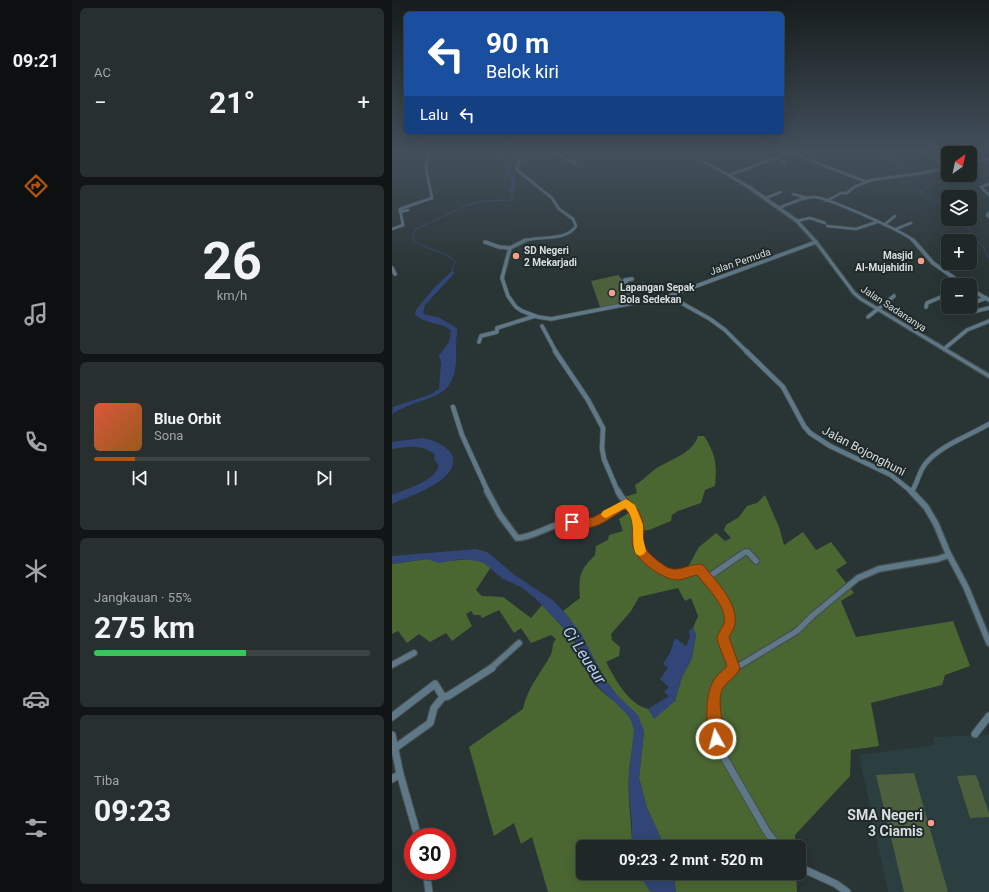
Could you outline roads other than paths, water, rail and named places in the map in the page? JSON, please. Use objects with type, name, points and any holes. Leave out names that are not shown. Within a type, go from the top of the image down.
[{"type":"street","points":[[392,229],[403,225],[400,209],[407,205],[432,198],[431,195]]},
{"type":"street","points":[[485,242],[499,247],[510,248],[532,238],[563,235],[574,230],[576,226],[573,219],[559,209],[552,198],[548,195]]},
{"type":"street","name":"Jalan Sadananya","points":[[761,195],[797,221],[816,242],[854,293],[989,376]]},
{"type":"street","points":[[766,198],[774,195]]},
{"type":"street","points":[[795,195],[807,198]]},
{"type":"street","points":[[826,201],[838,195]]},
{"type":"street","points":[[984,198],[989,195]]},
{"type":"street","points":[[779,208],[814,197],[854,211],[896,229],[910,237],[920,245],[926,255],[934,263],[954,278]]},
{"type":"street","points":[[400,212],[408,210]]},
{"type":"street","points":[[989,213],[987,215],[989,217]]},
{"type":"street","points":[[884,225],[895,216]]},
{"type":"street","points":[[797,221],[810,218],[826,225],[856,230],[877,222]]},
{"type":"street","points":[[896,229],[911,223]]},
{"type":"street","name":"Jalan Pemuda","points":[[535,316],[551,319],[669,296],[816,242]]},
{"type":"street","points":[[510,248],[503,270],[502,283],[516,307],[535,316]]},
{"type":"street","points":[[392,268],[395,274]]},
{"type":"street","points":[[632,279],[624,280],[635,303]]},
{"type":"street","points":[[643,284],[652,300]]},
{"type":"street","points":[[977,293],[987,299]]},
{"type":"street","name":"Jalan Bojonghuni","points":[[669,296],[710,319],[726,331],[783,387],[804,426],[810,432],[830,446],[891,475],[912,491],[931,514],[949,556],[957,568],[989,642]]},
{"type":"street","points":[[868,317],[894,296]]},
{"type":"street","points":[[926,307],[927,303],[941,297]]},
{"type":"street","points":[[977,302],[987,299]]},
{"type":"street","points":[[977,311],[989,308]]},
{"type":"street","points":[[479,342],[481,336],[497,332],[497,328],[535,316]]},
{"type":"street","points":[[944,349],[967,330],[989,321]]},
{"type":"street","points":[[542,326],[588,400],[603,428],[602,448],[604,459],[620,496],[632,508],[637,519],[639,528],[638,546],[644,556],[657,567],[669,573],[678,575],[699,569],[722,598],[730,611],[729,624],[723,637],[734,668]]},
{"type":"street","points":[[453,407],[454,414],[466,446],[501,516],[517,538],[523,538],[545,528],[570,522],[581,524],[596,522],[626,503]]},
{"type":"street","points":[[912,491],[916,485],[922,468],[926,463],[953,444],[989,424]]},
{"type":"street","points":[[707,578],[746,552],[748,552],[756,561]]},
{"type":"street","points":[[773,840],[767,832],[725,759],[716,739],[713,709],[715,693],[720,682],[734,668],[797,631],[812,616],[858,578],[879,569],[949,556]]},
{"type":"street","points":[[395,748],[430,723],[430,712],[434,705],[443,697],[448,696],[488,671],[519,643]]},
{"type":"street","points":[[392,666],[414,653]]},
{"type":"street","points":[[392,717],[436,684],[443,697]]},
{"type":"street","points":[[975,734],[989,716]]},
{"type":"street","points":[[392,735],[400,774],[415,828]]},
{"type":"street","points":[[392,779],[400,774]]},
{"type":"street","points":[[806,871],[840,886],[846,892]]},
{"type":"street","points":[[428,880],[430,892]]},
{"type":"water","points":[[453,270],[454,273],[451,277],[425,305],[423,313],[438,317],[457,328],[456,365],[453,378],[447,387],[439,394],[392,414],[393,407],[431,394],[439,389],[441,363],[439,356],[449,342],[451,331],[443,326],[423,320],[415,314],[416,310],[434,288]]},
{"type":"water","points":[[423,438],[431,440],[447,448],[452,455],[453,464],[449,472],[432,486],[392,504],[392,495],[425,481],[436,472],[439,466],[434,459],[435,455],[426,449],[420,447],[403,447],[392,449],[392,442]]},
{"type":"water","points":[[476,549],[487,552],[516,576],[554,601],[581,633],[604,678],[615,693],[638,715],[644,731],[639,778],[647,808],[662,840],[632,840],[629,773],[634,729],[630,718],[592,681],[586,669],[583,656],[573,638],[535,598],[521,587],[503,579],[483,562],[462,559],[439,563],[427,559],[392,564],[392,556]]},
{"type":"water","points":[[693,628],[696,634],[692,658],[682,677],[675,701],[654,719],[648,709],[669,696],[664,692],[669,687],[660,679],[668,668],[663,664],[670,653],[675,638],[686,646],[690,637],[689,630]]},
{"type":"water","points":[[643,880],[674,880],[676,892],[651,892]]},
{"type":"waterway","name":"Ci Leueur","points":[[452,271],[455,262],[452,258],[413,240],[413,234],[416,229],[468,205],[483,201],[513,200],[512,195]]},
{"type":"waterway","points":[[923,195],[941,203]]},
{"type":"waterway","points":[[964,226],[972,231],[970,237],[983,246],[989,258]]},
{"type":"place","name":"SD Negeri 2 Mekarjadi","points":[[516,256]]},
{"type":"place","name":"Masjid Al-Mujahidin","points":[[921,261]]},
{"type":"place","name":"Lapangan Sepak Bola Sedekan","points":[[612,293]]},
{"type":"place","name":"SMA Negeri 3 Ciamis","points":[[931,823]]}]
